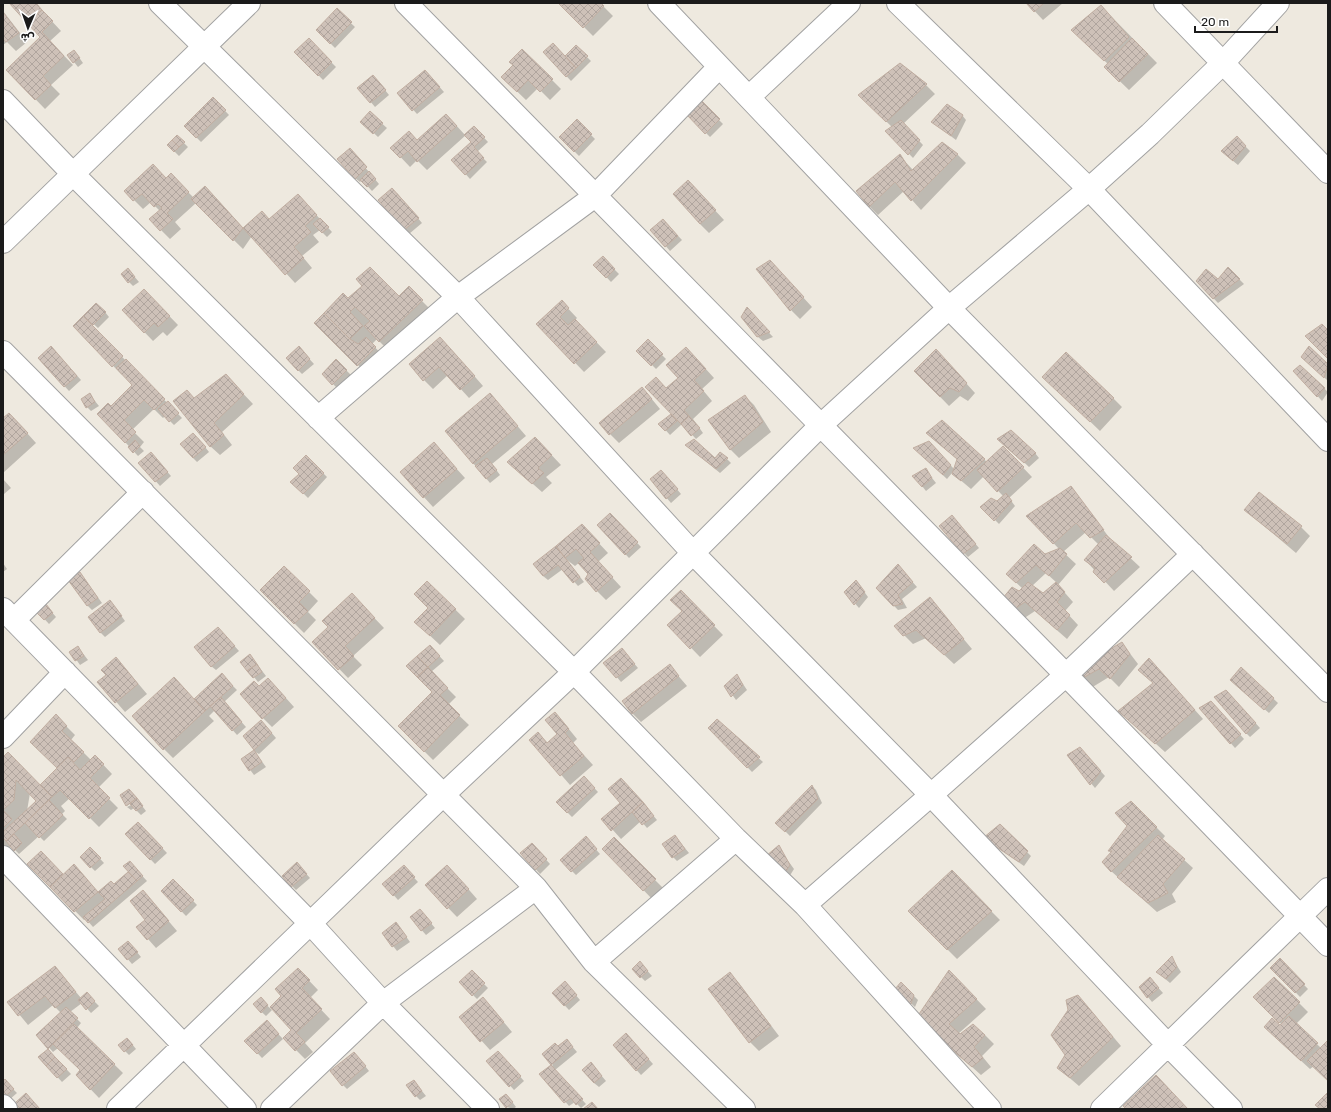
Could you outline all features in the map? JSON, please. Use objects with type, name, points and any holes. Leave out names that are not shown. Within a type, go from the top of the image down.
[{"type":"street","points":[[160,3],[458,297],[692,552],[932,795],[1168,1045],[1231,1109]]},
{"type":"street","points":[[3,242],[249,3]]},
{"type":"street","points":[[406,3],[1066,675],[1328,945]]},
{"type":"street","points":[[659,3],[949,308],[1328,691]]},
{"type":"street","points":[[748,97],[849,3]]},
{"type":"street","points":[[898,3],[1089,189],[1328,440]]},
{"type":"street","points":[[1165,3],[1328,172]]},
{"type":"street","points":[[118,1109],[311,924],[442,794],[574,672],[692,552],[820,426],[949,308],[1089,189],[1150,134],[1223,63],[1278,3]]},
{"type":"street","points":[[318,418],[458,297],[595,196],[719,67]]},
{"type":"street","points":[[3,101],[73,174],[574,672],[736,838],[804,905],[990,1109]]},
{"type":"street","points":[[3,352],[536,888],[594,962],[744,1109]]},
{"type":"street","points":[[142,492],[8,614],[311,924],[383,1003],[488,1109]]},
{"type":"street","points":[[804,905],[932,795],[1066,675],[1193,554]]},
{"type":"street","points":[[3,737],[65,672]]},
{"type":"street","points":[[594,962],[736,838]]},
{"type":"street","points":[[3,857],[245,1109]]},
{"type":"street","points":[[272,1109],[383,1003],[536,888]]},
{"type":"street","points":[[1102,1109],[1328,889]]},
{"type":"street","points":[[3,1106],[6,1109]]},
{"type":"building","points":[[9,3],[36,3],[42,10],[27,23]]},
{"type":"building","points":[[558,3],[601,3],[604,6],[583,28]]},
{"type":"building","points":[[1026,3],[1044,3],[1034,12]]},
{"type":"building","points":[[1101,5],[1129,37],[1104,61],[1071,30]]},
{"type":"building","points":[[337,8],[352,22],[330,44],[316,30]]},
{"type":"building","points":[[42,10],[53,21],[42,32],[64,56],[43,76],[51,85],[35,100],[6,70],[40,37],[27,23]]},
{"type":"building","points":[[3,12],[19,33],[6,42],[3,39]]},
{"type":"building","points":[[309,38],[332,62],[318,76],[294,52]]},
{"type":"building","points":[[1132,38],[1148,54],[1119,82],[1104,67]]},
{"type":"building","points":[[553,43],[576,68],[566,77],[543,52]]},
{"type":"building","points":[[576,45],[588,56],[576,68],[565,56]]},
{"type":"building","points":[[522,49],[553,79],[540,92],[528,80],[517,92],[501,77],[513,65],[509,62]]},
{"type":"building","points":[[74,50],[80,58],[73,63],[67,55]]},
{"type":"building","points":[[900,63],[927,84],[886,122],[858,95]]},
{"type":"building","points":[[425,70],[440,87],[412,111],[397,93]]},
{"type":"building","points":[[373,75],[386,90],[370,103],[357,88]]},
{"type":"building","points":[[213,97],[226,110],[196,138],[184,126]]},
{"type":"building","points":[[701,100],[720,119],[705,134],[687,115]]},
{"type":"building","points":[[947,104],[963,115],[951,136],[931,122]]},
{"type":"building","points":[[370,111],[383,123],[373,134],[360,122]]},
{"type":"building","points":[[446,114],[457,126],[417,162],[408,151],[400,158],[390,148],[409,131],[417,140]]},
{"type":"building","points":[[577,119],[592,134],[574,152],[559,137]]},
{"type":"building","points":[[901,120],[920,140],[908,155],[885,131]]},
{"type":"building","points":[[474,126],[485,137],[474,147],[484,158],[465,175],[451,160],[471,142],[464,135]]},
{"type":"building","points":[[177,135],[185,142],[179,147],[172,140]]},
{"type":"building","points":[[1237,136],[1246,146],[1233,161],[1221,151]]},
{"type":"building","points":[[172,140],[179,147],[174,152],[167,145]]},
{"type":"building","points":[[942,142],[958,154],[911,201],[895,182],[869,207],[856,191],[900,154],[911,171]]},
{"type":"building","points":[[350,148],[367,167],[355,179],[337,159]]},
{"type":"building","points":[[153,164],[166,178],[171,173],[189,192],[167,213],[173,219],[160,231],[149,219],[162,208],[158,204],[154,207],[142,194],[133,201],[124,191]]},
{"type":"building","points":[[369,171],[376,179],[367,187],[360,180]]},
{"type":"building","points":[[688,180],[716,210],[700,224],[673,194]]},
{"type":"building","points":[[205,186],[243,228],[233,241],[191,199]]},
{"type":"building","points":[[392,188],[419,218],[404,230],[378,200]]},
{"type":"building","points":[[298,194],[317,215],[305,226],[311,232],[294,247],[304,258],[285,275],[243,228],[262,211],[269,219]]},
{"type":"building","points":[[320,218],[329,227],[322,233],[313,224]]},
{"type":"building","points":[[663,219],[678,236],[665,247],[650,230]]},
{"type":"building","points":[[603,256],[615,269],[606,278],[593,265]]},
{"type":"building","points":[[770,260],[804,297],[790,311],[756,269]]},
{"type":"building","points":[[370,267],[399,296],[409,286],[423,300],[379,342],[364,326],[370,321],[355,307],[350,312],[363,326],[350,339],[324,313],[343,293],[348,298],[362,286],[356,279]]},
{"type":"building","points":[[1228,267],[1240,279],[1213,299],[1196,281],[1206,269],[1218,279]]},
{"type":"building","points":[[128,268],[135,277],[128,283],[121,274]]},
{"type":"building","points":[[144,289],[170,316],[158,327],[154,323],[144,333],[122,310]]},
{"type":"building","points":[[562,300],[569,308],[560,317],[568,325],[575,319],[597,342],[574,364],[536,324]]},
{"type":"building","points":[[96,303],[106,312],[93,325],[83,316]]},
{"type":"building","points":[[747,307],[770,332],[757,337],[741,317]]},
{"type":"building","points":[[324,313],[350,339],[358,344],[366,337],[376,347],[357,366],[314,323]]},
{"type":"building","points":[[83,316],[123,356],[112,367],[73,326]]},
{"type":"building","points":[[1322,324],[1328,330],[1328,359],[1305,336]]},
{"type":"building","points":[[440,337],[475,376],[460,390],[439,367],[423,381],[409,364]]},
{"type":"building","points":[[648,339],[663,354],[651,366],[636,351]]},
{"type":"building","points":[[51,346],[77,376],[64,387],[38,358]]},
{"type":"building","points":[[299,346],[310,359],[298,371],[286,358]]},
{"type":"building","points":[[1309,346],[1328,364],[1324,378],[1301,357]]},
{"type":"building","points":[[686,347],[706,369],[694,380],[704,391],[684,410],[689,416],[681,424],[645,387],[656,377],[666,388],[678,378],[666,365]]},
{"type":"building","points":[[936,349],[967,383],[959,392],[950,388],[940,397],[914,371]]},
{"type":"building","points":[[1066,352],[1114,398],[1090,422],[1042,377]]},
{"type":"building","points":[[126,359],[165,399],[154,410],[144,400],[124,420],[136,432],[125,443],[97,414],[108,403],[111,406],[132,385],[116,368]]},
{"type":"building","points":[[336,359],[347,370],[332,385],[322,374]]},
{"type":"building","points":[[1300,365],[1325,388],[1317,397],[1293,371]]},
{"type":"building","points":[[226,374],[244,394],[214,423],[224,435],[210,447],[173,401],[187,390],[194,398]]},
{"type":"building","points":[[642,387],[652,399],[609,435],[599,423]]},
{"type":"building","points":[[90,393],[95,402],[86,408],[81,399]]},
{"type":"building","points":[[490,393],[518,426],[473,464],[445,431]]},
{"type":"building","points":[[745,395],[763,422],[730,450],[708,420]]},
{"type":"building","points":[[168,401],[179,413],[169,422],[158,409]]},
{"type":"building","points":[[9,413],[28,433],[3,455],[3,418]]},
{"type":"building","points":[[671,414],[677,421],[665,431],[658,424]]},
{"type":"building","points":[[689,416],[700,428],[691,436],[681,424]]},
{"type":"building","points":[[942,420],[985,459],[961,481],[952,474],[957,459],[926,433]]},
{"type":"building","points":[[1011,430],[1036,453],[1024,463],[997,439]]},
{"type":"building","points":[[193,433],[206,447],[193,458],[180,444]]},
{"type":"building","points":[[535,437],[552,455],[538,468],[544,473],[532,484],[507,462]]},
{"type":"building","points":[[694,439],[715,458],[720,452],[728,458],[716,469],[685,445]]},
{"type":"building","points":[[135,440],[140,446],[133,453],[128,447]]},
{"type":"building","points":[[929,441],[951,465],[943,475],[913,448]]},
{"type":"building","points":[[434,442],[457,469],[423,498],[400,472]]},
{"type":"building","points":[[1003,446],[1024,467],[997,492],[977,470]]},
{"type":"building","points":[[151,452],[168,472],[155,482],[138,463]]},
{"type":"building","points":[[306,455],[324,473],[303,494],[290,482],[299,474],[293,468]]},
{"type":"building","points":[[487,458],[497,470],[486,479],[475,466]]},
{"type":"building","points":[[926,468],[932,478],[922,487],[912,476]]},
{"type":"building","points":[[661,470],[678,489],[666,499],[650,479]]},
{"type":"building","points":[[1071,486],[1104,530],[1090,538],[1076,523],[1053,544],[1026,516]]},
{"type":"building","points":[[1259,492],[1302,526],[1287,544],[1244,510]]},
{"type":"building","points":[[1006,493],[1012,501],[994,521],[980,507],[991,498],[997,501]]},
{"type":"building","points":[[610,513],[638,542],[625,555],[597,525]]},
{"type":"building","points":[[952,515],[976,544],[963,554],[939,526]]},
{"type":"building","points":[[582,524],[600,543],[590,552],[613,577],[596,592],[585,579],[588,574],[578,563],[584,558],[576,549],[565,558],[556,546]]},
{"type":"building","points":[[1106,535],[1132,557],[1104,583],[1093,572],[1095,568],[1084,560]]},
{"type":"building","points":[[1034,544],[1045,554],[1060,548],[1067,554],[1049,576],[1036,565],[1016,583],[1006,574]]},
{"type":"building","points":[[556,546],[580,577],[573,583],[558,565],[543,576],[533,564]]},
{"type":"building","points":[[898,564],[913,582],[898,595],[903,604],[893,606],[876,588]]},
{"type":"building","points":[[284,566],[310,591],[299,602],[308,611],[294,624],[260,590]]},
{"type":"building","points":[[80,572],[98,598],[87,606],[68,580]]},
{"type":"building","points":[[856,580],[865,592],[854,605],[844,592]]},
{"type":"building","points":[[427,581],[456,609],[430,636],[414,622],[428,608],[414,594]]},
{"type":"building","points":[[1028,582],[1043,593],[1056,582],[1065,592],[1057,602],[1070,615],[1057,630],[1025,602],[1013,610],[1002,599],[1012,587],[1019,591]]},
{"type":"building","points":[[681,590],[715,625],[690,649],[667,625],[682,611],[670,600]]},
{"type":"building","points":[[352,593],[375,618],[345,646],[354,656],[338,670],[312,642],[328,627],[322,621]]},
{"type":"building","points":[[930,597],[964,639],[944,655],[916,630],[903,636],[894,626]]},
{"type":"building","points":[[110,600],[122,616],[100,633],[88,617]]},
{"type":"building","points":[[46,604],[53,613],[44,620],[36,612]]},
{"type":"building","points":[[218,627],[235,646],[211,667],[194,647]]},
{"type":"building","points":[[1122,642],[1130,654],[1110,679],[1099,669],[1081,679],[1075,670]]},
{"type":"building","points":[[430,645],[440,656],[428,667],[417,656]]},
{"type":"building","points":[[78,646],[84,656],[75,661],[69,652]]},
{"type":"building","points":[[622,648],[635,664],[616,678],[603,663]]},
{"type":"building","points":[[250,654],[257,664],[247,671],[240,662]]},
{"type":"building","points":[[417,656],[428,667],[417,677],[406,666]]},
{"type":"building","points":[[116,657],[138,684],[115,703],[97,682],[106,675],[101,670]]},
{"type":"building","points":[[1149,658],[1195,710],[1155,744],[1118,711],[1153,683],[1138,670]]},
{"type":"building","points":[[257,664],[262,672],[253,678],[247,671]]},
{"type":"building","points":[[670,664],[679,676],[632,714],[622,701]]},
{"type":"building","points":[[428,667],[448,688],[440,695],[460,715],[424,752],[398,726],[432,692],[417,677]]},
{"type":"building","points":[[1241,667],[1274,698],[1264,710],[1230,680]]},
{"type":"building","points":[[222,673],[233,686],[205,711],[194,699]]},
{"type":"building","points":[[737,674],[743,685],[731,697],[724,686]]},
{"type":"building","points":[[174,677],[205,711],[163,750],[132,716]]},
{"type":"building","points":[[268,678],[286,698],[262,719],[240,694],[254,681],[259,686]]},
{"type":"building","points":[[1226,690],[1256,723],[1246,734],[1214,697]]},
{"type":"building","points":[[221,697],[242,722],[232,731],[210,706]]},
{"type":"building","points":[[1211,701],[1241,734],[1230,744],[1199,708]]},
{"type":"building","points":[[555,712],[569,729],[565,733],[584,756],[560,776],[529,740],[538,732],[547,743],[557,734],[545,720]]},
{"type":"building","points":[[56,714],[67,726],[62,731],[84,752],[74,762],[68,757],[57,768],[30,742]]},
{"type":"building","points":[[717,719],[760,757],[747,768],[708,728]]},
{"type":"building","points":[[261,720],[272,733],[254,750],[243,736]]},
{"type":"building","points":[[1080,747],[1101,771],[1090,785],[1067,755]]},
{"type":"building","points":[[254,750],[262,762],[249,771],[241,759]]},
{"type":"building","points":[[8,752],[52,797],[6,841],[3,838],[3,832],[36,801],[16,780],[14,800],[3,810],[3,757]]},
{"type":"building","points":[[95,755],[104,764],[90,778],[110,798],[89,819],[60,790],[52,797],[40,785],[68,757],[80,770]]},
{"type":"building","points":[[584,776],[595,788],[567,813],[556,802]]},
{"type":"building","points":[[621,778],[643,802],[611,831],[601,819],[620,803],[608,789]]},
{"type":"building","points":[[812,785],[818,799],[785,832],[775,823]]},
{"type":"building","points":[[129,789],[137,798],[126,806],[120,795]]},
{"type":"building","points":[[137,798],[143,806],[136,811],[130,804]]},
{"type":"building","points":[[49,800],[63,815],[39,838],[25,823]]},
{"type":"building","points":[[1131,801],[1157,827],[1111,872],[1102,862],[1112,851],[1108,851],[1127,826],[1115,813]]},
{"type":"building","points":[[643,802],[654,816],[642,825],[632,812]]},
{"type":"building","points":[[3,810],[12,819],[3,828]]},
{"type":"building","points":[[138,822],[163,848],[150,860],[125,834]]},
{"type":"building","points":[[1000,824],[1028,851],[1019,862],[983,838]]},
{"type":"building","points":[[14,834],[22,843],[14,851],[6,841]]},
{"type":"building","points":[[675,835],[685,849],[672,858],[662,844]]},
{"type":"building","points":[[1158,835],[1185,859],[1163,884],[1168,893],[1148,903],[1117,877]]},
{"type":"building","points":[[586,836],[597,849],[571,872],[560,860]]},
{"type":"building","points":[[614,837],[656,879],[643,891],[602,849]]},
{"type":"building","points":[[532,843],[547,859],[535,870],[520,853]]},
{"type":"building","points":[[779,845],[790,865],[784,874],[766,856]]},
{"type":"building","points":[[90,847],[101,858],[90,868],[80,857]]},
{"type":"building","points":[[41,851],[63,874],[50,887],[27,864]]},
{"type":"building","points":[[130,861],[143,876],[137,881],[123,866]]},
{"type":"building","points":[[297,862],[307,874],[291,887],[282,876]]},
{"type":"building","points":[[74,864],[98,892],[74,912],[50,887]]},
{"type":"building","points":[[404,865],[415,877],[393,896],[382,884]]},
{"type":"building","points":[[447,865],[469,889],[447,909],[425,885]]},
{"type":"building","points":[[952,870],[992,911],[947,950],[908,911]]},
{"type":"building","points":[[128,872],[137,881],[88,923],[83,917],[105,899],[98,892],[111,881],[114,884]]},
{"type":"building","points":[[173,879],[194,900],[181,912],[161,891]]},
{"type":"building","points":[[143,890],[169,921],[147,940],[136,927],[145,920],[130,901]]},
{"type":"building","points":[[420,909],[432,923],[421,931],[410,917]]},
{"type":"building","points":[[396,922],[407,937],[392,947],[382,933]]},
{"type":"building","points":[[128,941],[138,952],[127,960],[118,949]]},
{"type":"building","points":[[1172,956],[1177,967],[1166,979],[1156,972]]},
{"type":"building","points":[[1280,958],[1305,984],[1295,993],[1270,968]]},
{"type":"building","points":[[640,961],[648,971],[640,978],[632,969]]},
{"type":"building","points":[[55,966],[76,992],[55,1008],[45,996],[18,1016],[7,1002]]},
{"type":"building","points":[[298,968],[310,980],[302,988],[322,1009],[296,1033],[305,1042],[295,1051],[283,1038],[291,1030],[270,1007],[281,996],[275,989]]},
{"type":"building","points":[[472,970],[485,983],[472,996],[459,982]]},
{"type":"building","points":[[949,970],[977,999],[949,1024],[960,1034],[973,1024],[985,1035],[974,1047],[983,1058],[972,1067],[943,1042],[919,1014]]},
{"type":"building","points":[[730,972],[771,1026],[749,1043],[708,989]]},
{"type":"building","points":[[1150,977],[1159,988],[1147,998],[1139,987]]},
{"type":"building","points":[[1274,977],[1300,1002],[1279,1023],[1253,997]]},
{"type":"building","points":[[565,981],[577,995],[564,1006],[552,993]]},
{"type":"building","points":[[901,982],[914,995],[911,1004],[895,989]]},
{"type":"building","points":[[87,992],[95,1001],[86,1010],[78,1000]]},
{"type":"building","points":[[1078,995],[1113,1037],[1070,1078],[1057,1068],[1065,1055],[1051,1035],[1068,1010],[1066,1000]]},
{"type":"building","points":[[261,997],[268,1005],[261,1013],[253,1004]]},
{"type":"building","points":[[483,997],[504,1022],[480,1042],[459,1017]]},
{"type":"building","points":[[66,1007],[78,1018],[48,1049],[36,1035]]},
{"type":"building","points":[[1289,1016],[1318,1043],[1301,1061],[1264,1027],[1272,1018],[1280,1025]]},
{"type":"building","points":[[267,1020],[279,1034],[257,1054],[244,1041]]},
{"type":"building","points":[[74,1024],[115,1064],[90,1090],[76,1075],[80,1070],[53,1044]]},
{"type":"building","points":[[626,1033],[649,1059],[636,1071],[613,1045]]},
{"type":"building","points":[[127,1038],[133,1045],[124,1052],[118,1045]]},
{"type":"building","points":[[567,1039],[573,1047],[551,1065],[542,1054],[555,1043],[558,1046]]},
{"type":"building","points":[[1328,1040],[1328,1081],[1307,1061]]},
{"type":"building","points":[[48,1049],[55,1057],[46,1066],[38,1057]]},
{"type":"building","points":[[498,1051],[521,1076],[509,1087],[486,1061]]},
{"type":"building","points":[[354,1052],[366,1066],[342,1086],[330,1071]]},
{"type":"building","points":[[55,1057],[67,1069],[57,1078],[46,1066]]},
{"type":"building","points":[[591,1062],[602,1076],[594,1083],[582,1070]]},
{"type":"building","points":[[551,1065],[583,1099],[576,1105],[571,1098],[564,1103],[539,1074]]},
{"type":"building","points":[[1156,1075],[1188,1109],[1126,1109],[1123,1106]]},
{"type":"building","points":[[5,1079],[14,1089],[4,1097],[3,1081]]},
{"type":"building","points":[[414,1080],[422,1091],[415,1097],[406,1085]]},
{"type":"building","points":[[1328,1092],[1328,1109],[1320,1109],[1315,1105]]},
{"type":"building","points":[[26,1093],[40,1109],[20,1109],[15,1103]]},
{"type":"building","points":[[506,1094],[513,1102],[506,1108],[499,1099]]},
{"type":"building","points":[[592,1102],[598,1109],[583,1109]]}]
